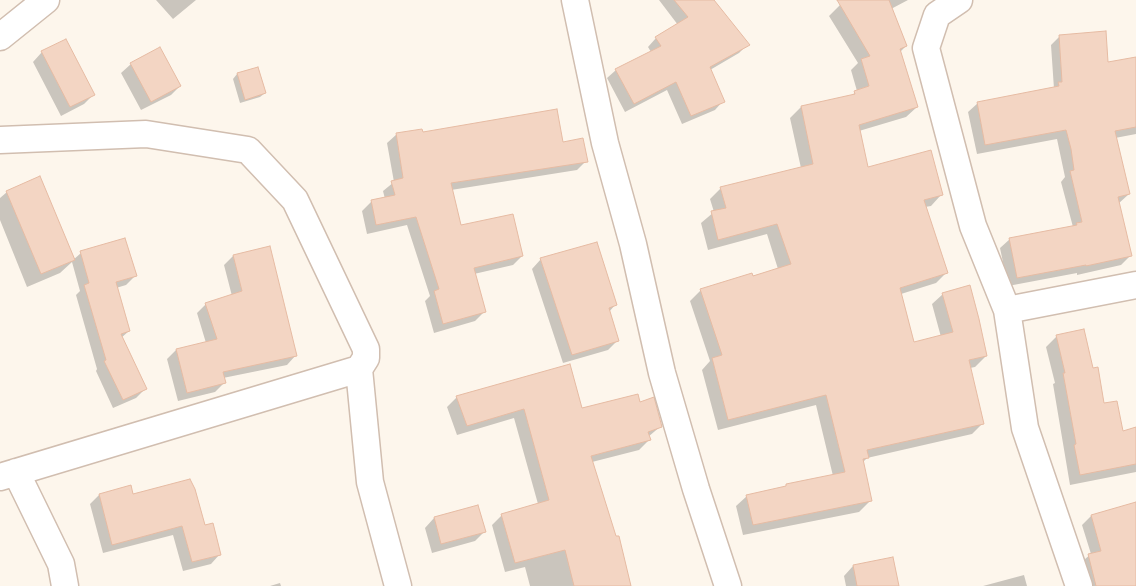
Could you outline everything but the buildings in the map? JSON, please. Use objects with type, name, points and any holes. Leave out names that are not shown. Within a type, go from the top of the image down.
[{"type":"street","points":[[0,37],[46,0]]},
{"type":"street","points":[[576,0],[605,143],[633,244],[662,373],[696,489],[728,586]]},
{"type":"street","points":[[959,0],[937,15],[926,48],[974,226],[1007,310],[1025,428],[1079,586]]},
{"type":"street","points":[[0,140],[146,134],[248,150],[295,200],[366,349],[366,358],[358,369],[8,475],[61,564],[64,586]]},
{"type":"street","points":[[1007,310],[1136,285]]},
{"type":"street","points":[[358,369],[370,482],[398,586]]}]
